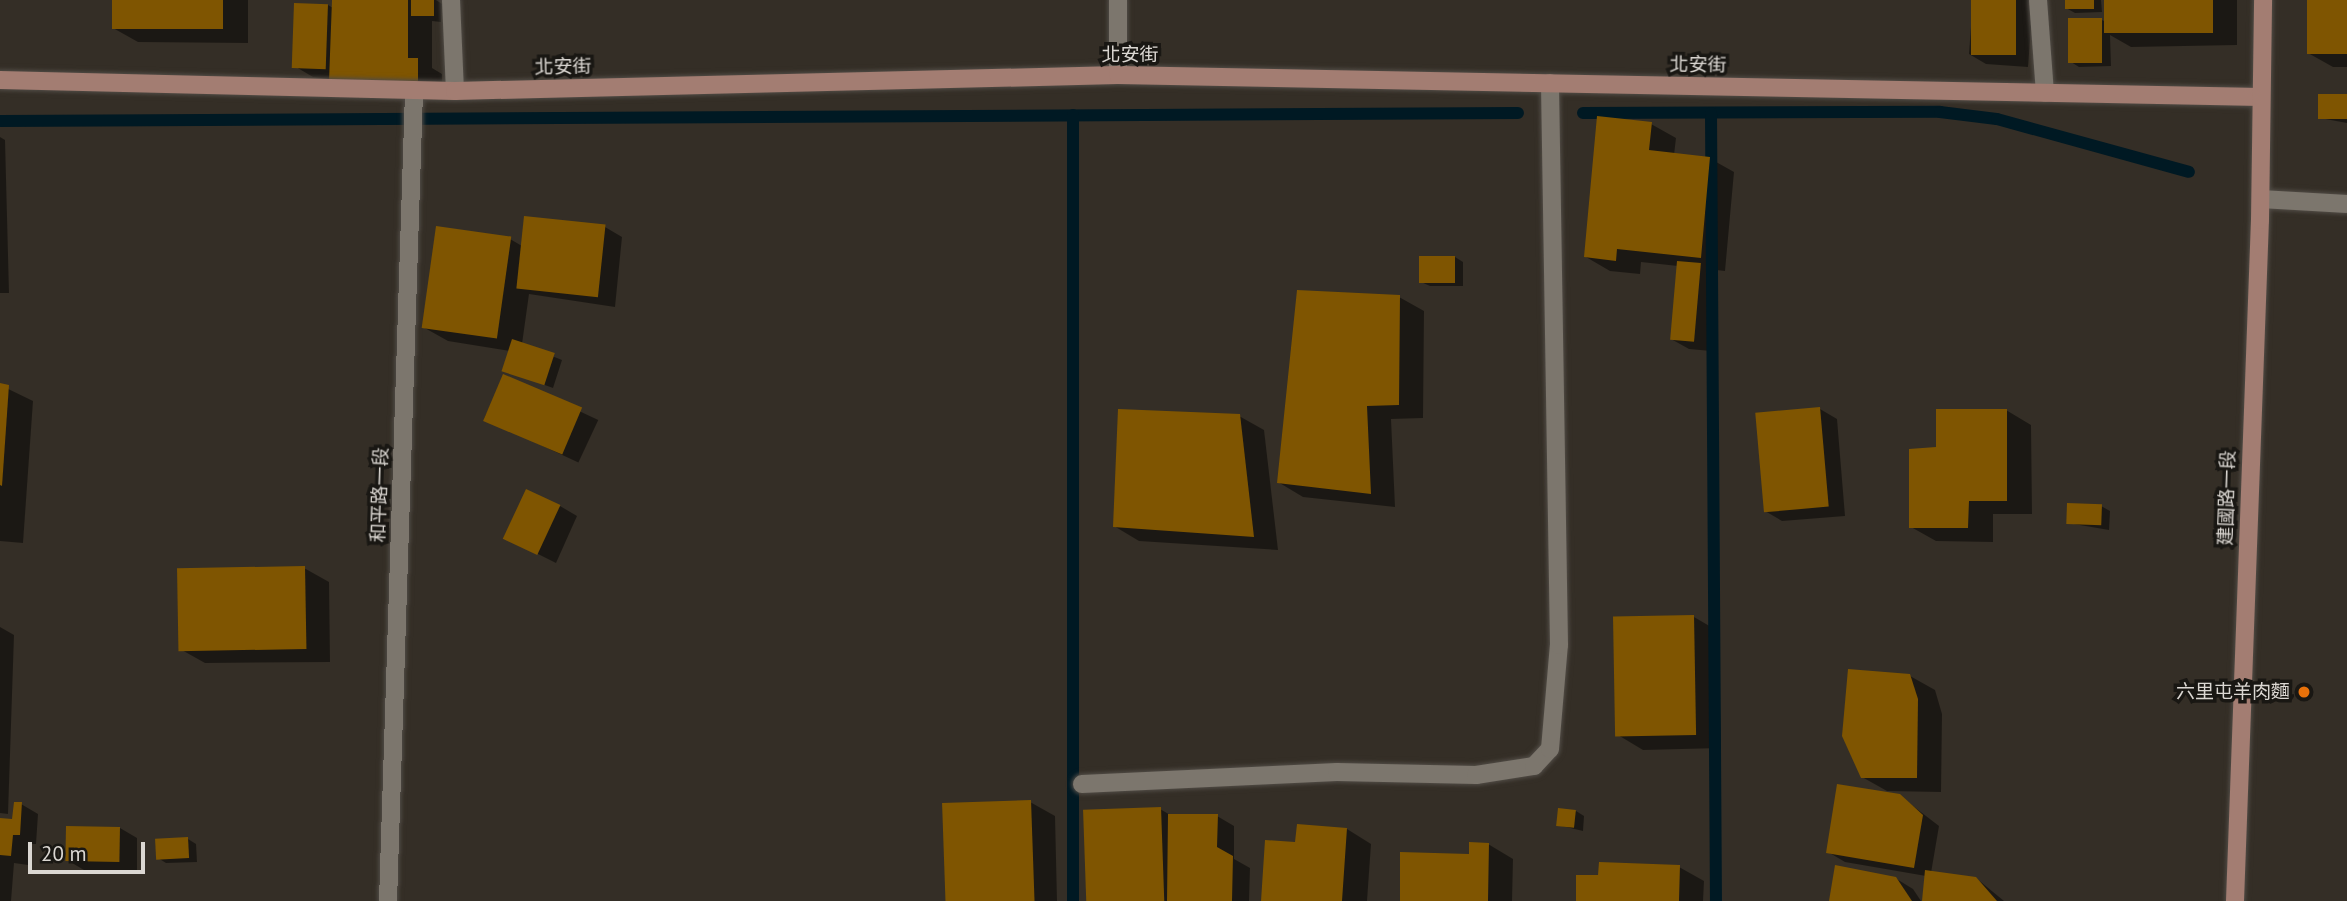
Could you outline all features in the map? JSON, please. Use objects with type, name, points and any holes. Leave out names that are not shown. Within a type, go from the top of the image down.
[{"type":"street","points":[[451,0],[455,91]]},
{"type":"street","points":[[1118,0],[1118,75]]},
{"type":"street","points":[[2038,0],[2045,93]]},
{"type":"street","name":"建國路一段","points":[[2235,901],[2261,198],[2263,0]]},
{"type":"street","name":"北安街","points":[[0,80],[413,96],[455,91],[1118,75],[2261,97]]},
{"type":"street","points":[[1082,784],[1337,772],[1476,775],[1534,766],[1550,749],[1559,645],[1550,83]]},
{"type":"street","name":"和平路一段","points":[[388,901],[413,96]]},
{"type":"street","points":[[2261,198],[2347,205]]},
{"type":"building","points":[[112,0],[223,0],[223,29],[112,29]]},
{"type":"building","points":[[332,0],[408,0],[408,58],[418,58],[418,81],[329,81]]},
{"type":"building","points":[[411,0],[434,0],[434,16],[411,16]]},
{"type":"building","points":[[1971,0],[2016,0],[2016,55],[1971,55]]},
{"type":"building","points":[[2065,0],[2094,0],[2094,9],[2065,9]]},
{"type":"building","points":[[2104,0],[2213,0],[2213,33],[2104,33]]},
{"type":"building","points":[[2307,0],[2347,0],[2347,54],[2307,54]]},
{"type":"building","points":[[294,3],[328,4],[326,69],[292,68]]},
{"type":"building","points":[[2068,18],[2102,18],[2102,63],[2068,63]]},
{"type":"building","points":[[2318,94],[2347,94],[2347,119],[2318,119]]},
{"type":"building","points":[[1597,116],[1652,122],[1649,150],[1710,157],[1701,258],[1617,249],[1616,261],[1584,257]]},
{"type":"building","points":[[524,216],[606,225],[598,297],[516,289]]},
{"type":"building","points":[[436,226],[511,237],[497,339],[422,328]]},
{"type":"building","points":[[1419,256],[1455,256],[1455,283],[1419,283]]},
{"type":"building","points":[[1677,261],[1701,263],[1694,342],[1670,340]]},
{"type":"building","points":[[1297,290],[1400,295],[1399,405],[1367,406],[1371,494],[1277,483]]},
{"type":"building","points":[[512,339],[555,353],[544,385],[501,371]]},
{"type":"building","points":[[503,374],[582,408],[562,455],[483,421]]},
{"type":"building","points":[[0,383],[9,385],[2,486],[0,485]]},
{"type":"building","points":[[1820,407],[1829,507],[1764,512],[1755,413]]},
{"type":"building","points":[[1118,409],[1240,414],[1254,537],[1113,527]]},
{"type":"building","points":[[1936,409],[2007,409],[2007,501],[1969,501],[1968,528],[1909,528],[1909,449],[1936,447]]},
{"type":"building","points":[[526,489],[560,505],[537,555],[503,539]]},
{"type":"building","points":[[2067,503],[2102,504],[2101,525],[2066,524]]},
{"type":"building","points":[[305,566],[306,649],[178,651],[177,568]]},
{"type":"building","points":[[1694,615],[1696,735],[1615,736],[1613,616]]},
{"type":"building","points":[[1848,669],[1910,674],[1918,699],[1917,778],[1861,778],[1842,736]]},
{"type":"building","points":[[1837,784],[1900,794],[1923,815],[1914,868],[1826,853]]},
{"type":"building","points":[[1031,800],[1035,901],[945,901],[942,803]]},
{"type":"building","points":[[14,802],[22,802],[20,835],[13,835],[11,856],[0,855],[0,818],[12,819]]},
{"type":"building","points":[[1161,807],[1164,901],[1086,901],[1083,810]]},
{"type":"building","points":[[1558,808],[1576,810],[1574,828],[1556,826]]},
{"type":"building","points":[[1168,814],[1218,814],[1217,847],[1233,856],[1232,901],[1167,901]]},
{"type":"building","points":[[1297,824],[1347,828],[1342,901],[1261,901],[1265,840],[1295,842]]},
{"type":"building","points":[[66,826],[120,827],[119,862],[65,861]]},
{"type":"building","points":[[188,837],[189,858],[156,860],[155,839]]},
{"type":"building","points":[[1469,842],[1489,843],[1488,901],[1400,901],[1400,852],[1469,854]]},
{"type":"building","points":[[1599,862],[1680,865],[1679,901],[1576,901],[1576,875],[1598,875]]},
{"type":"building","points":[[1835,865],[1896,877],[1912,901],[1829,901]]},
{"type":"building","points":[[1925,870],[1976,877],[1997,901],[1922,901]]},
{"type":"waterway","points":[[1583,113],[1940,112],[1997,119],[2189,172]]},
{"type":"waterway","points":[[0,121],[1518,113]]},
{"type":"waterway","points":[[1711,113],[1716,901]]},
{"type":"waterway","points":[[1073,115],[1073,901]]},
{"type":"place","name":"六里屯羊肉麵","points":[[2304,692]]}]
